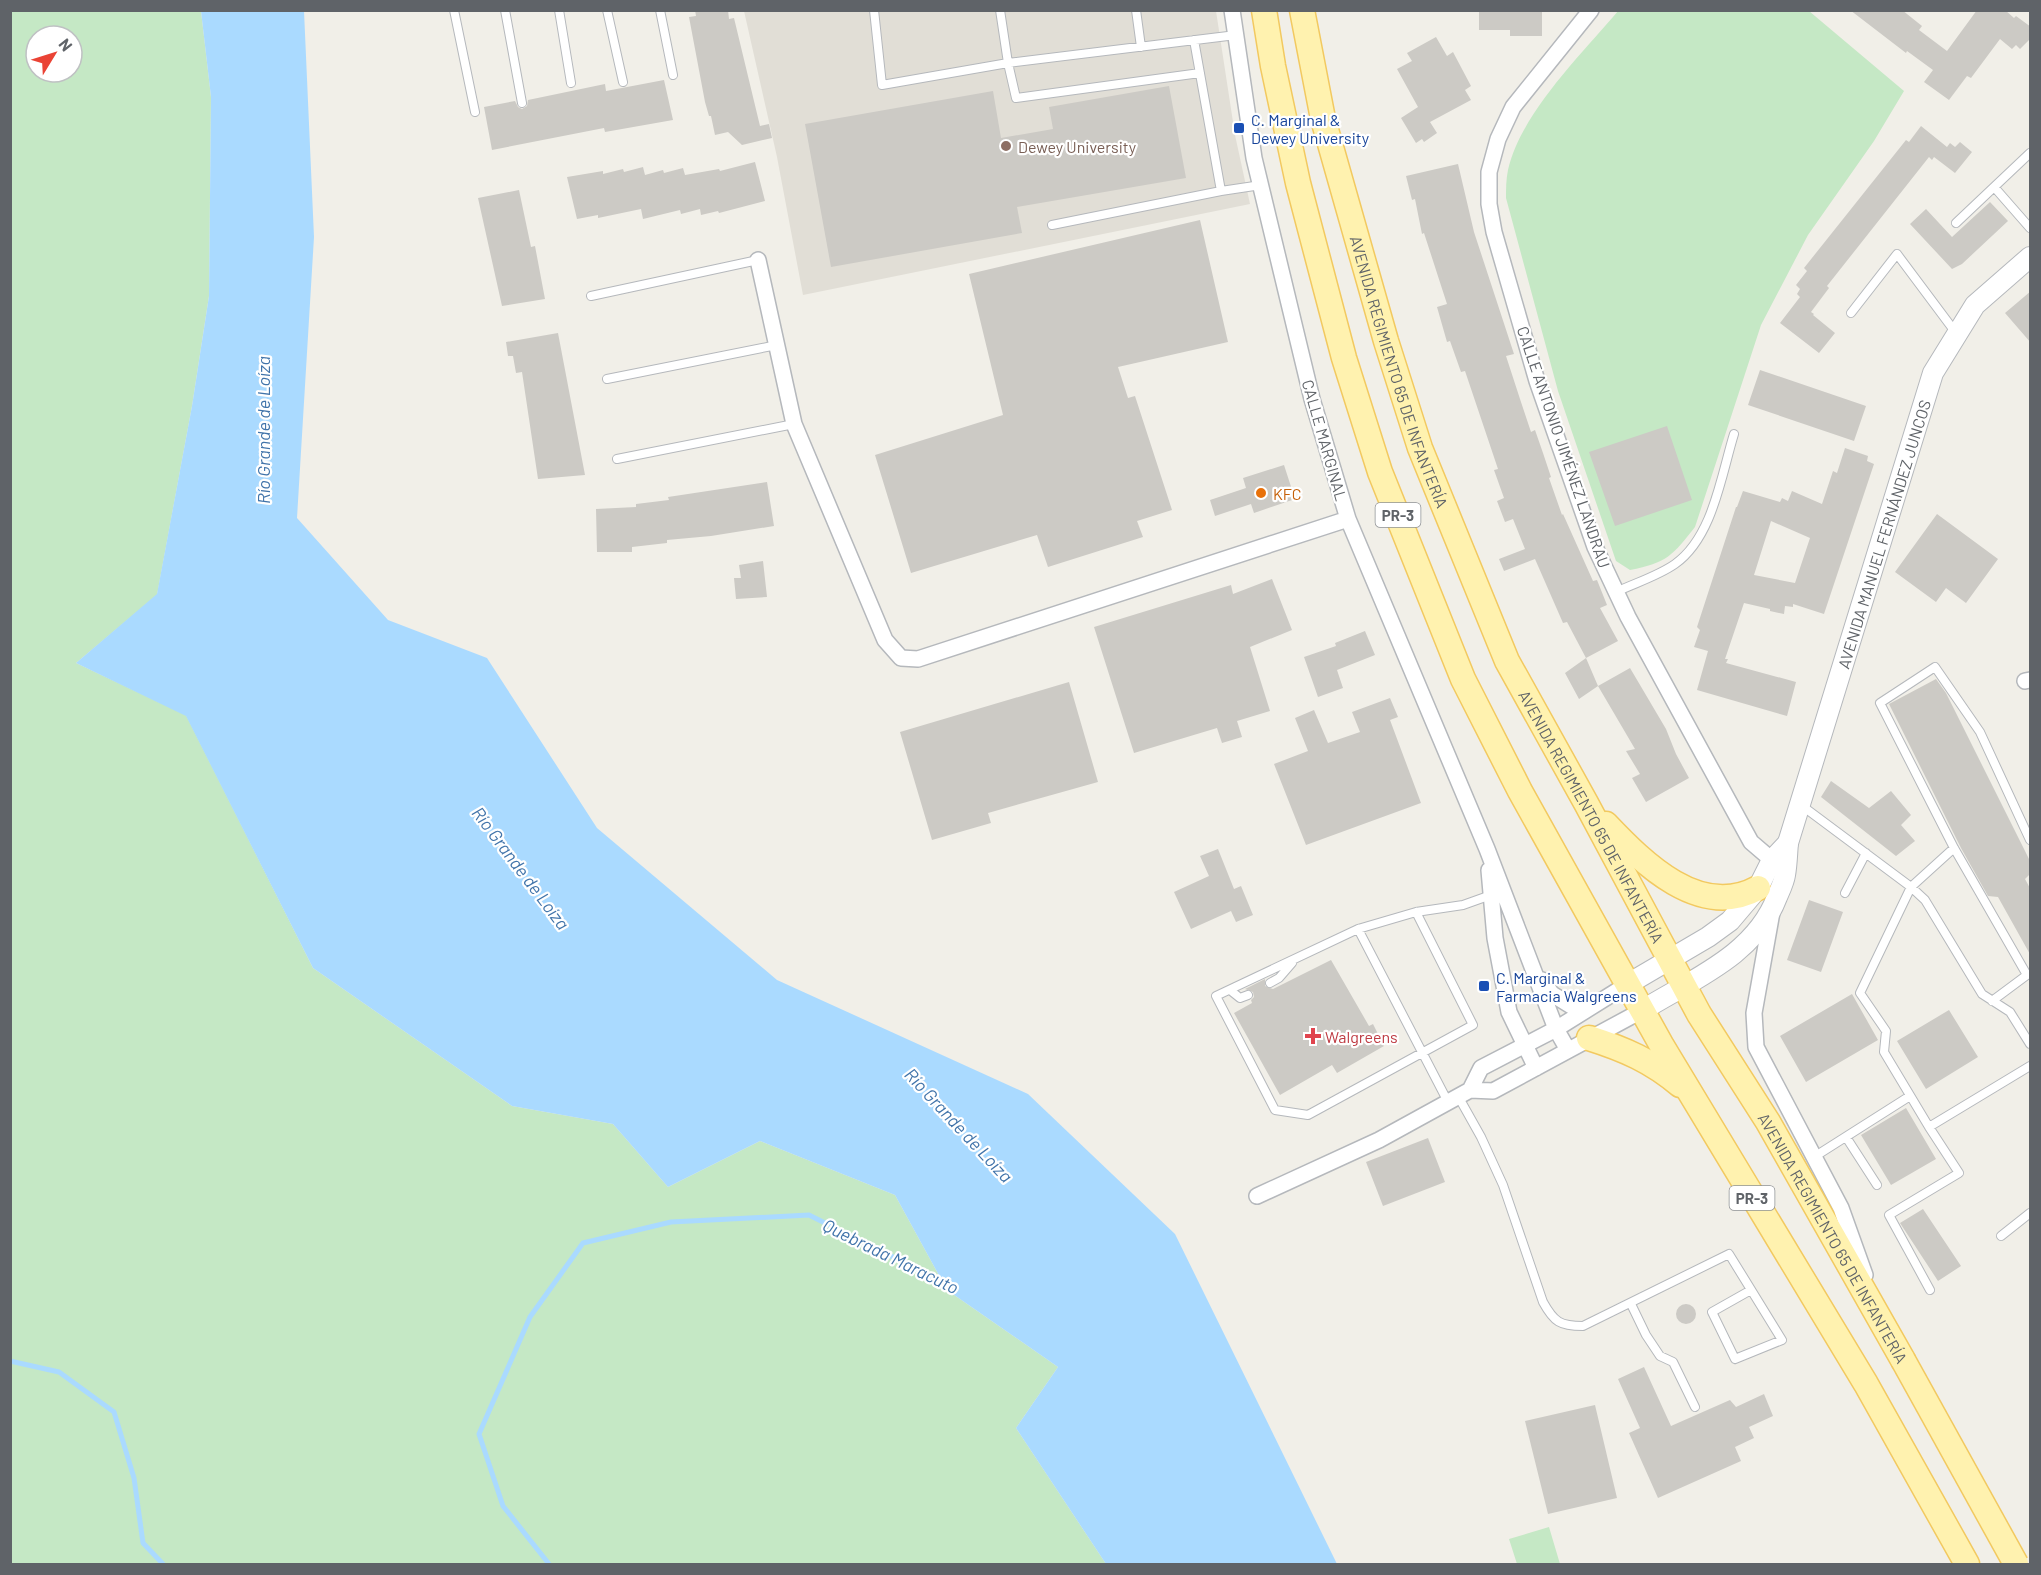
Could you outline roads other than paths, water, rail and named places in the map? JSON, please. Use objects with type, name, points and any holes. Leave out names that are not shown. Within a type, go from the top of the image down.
[{"type":"main road","name":"PR-3","points":[[1264,10],[1298,183],[1344,358],[1380,472],[1463,679],[1520,791],[1690,1094],[1866,1384],[1966,1564]]},
{"type":"main road","name":"AVENIDA REGIMIENTO 65 DE INFANTERÍA","points":[[1302,10],[1323,119],[1351,224],[1420,448],[1507,661],[1699,1014],[1768,1122],[2016,1564]]},
{"type":"main road","points":[[1586,803],[1622,841],[1654,870],[1689,891],[1716,897],[1747,894],[1758,888]]},
{"type":"main road","points":[[1589,1038],[1625,1050],[1652,1065],[1690,1094]]},
{"type":"street","name":"CALLE MARGINAL","points":[[1232,10],[1254,158],[1312,399],[1348,519],[1486,849],[1556,1029],[1568,1050]]},
{"type":"street","name":"CALLE ANTONIO JIMÉNEZ LANDRAU","points":[[1591,10],[1513,107],[1498,139],[1489,172],[1494,232],[1537,381],[1595,547],[1628,618],[1751,842],[1779,862]]},
{"type":"street","name":"AVENIDA MANUEL FERNÁNDEZ JUNCOS","points":[[1628,984],[1708,937],[1730,921],[1779,862],[1788,843],[1933,373],[1976,305],[2031,256]]},
{"type":"street","points":[[758,260],[794,424],[885,640],[902,658],[918,659],[1348,519]]},
{"type":"street","name":"CALLE MARGINAL","points":[[1486,849],[1495,938],[1509,1012],[1536,1068]]},
{"type":"street","name":"AVENIDA MANUEL FERNÁNDEZ JUNCOS","points":[[1643,1010],[1727,960],[1746,944],[1763,925],[1773,907],[1785,876],[1779,862]]},
{"type":"street","points":[[1773,907],[1754,1013],[1756,1047],[1841,1208],[1884,1329]]},
{"type":"street","points":[[1533,970],[1552,994],[1573,1007],[1594,1005]]},
{"type":"street","points":[[1459,1096],[1481,1068],[1556,1029],[1628,984]]},
{"type":"street","points":[[1257,1196],[1379,1140],[1459,1096],[1493,1091],[1643,1010]]},
{"type":"lane","points":[[454,10],[475,112]]},
{"type":"lane","points":[[505,10],[522,104]]},
{"type":"lane","points":[[559,10],[571,83]]},
{"type":"lane","points":[[607,10],[623,82]]},
{"type":"lane","points":[[660,10],[673,75]]},
{"type":"lane","points":[[874,10],[882,85],[1008,63],[1236,35]]},
{"type":"lane","points":[[1000,10],[1016,98],[1200,73]]},
{"type":"lane","points":[[1136,10],[1141,47]]},
{"type":"lane","points":[[1194,40],[1221,191]]},
{"type":"lane","points":[[1956,223],[2031,153]]},
{"type":"lane","points":[[1052,225],[1261,185]]},
{"type":"lane","points":[[1995,188],[2031,228]]},
{"type":"lane","points":[[1851,313],[1897,254],[1957,335]]},
{"type":"lane","points":[[591,296],[758,260]]},
{"type":"lane","points":[[607,379],[777,345]]},
{"type":"lane","points":[[617,459],[794,424]]},
{"type":"lane","points":[[1616,592],[1675,564],[1694,546],[1706,527],[1734,434]]},
{"type":"lane","points":[[1992,1001],[2027,975],[1954,848],[1880,703],[1935,667],[1980,732],[2031,840]]},
{"type":"lane","points":[[1800,804],[1925,900],[1982,994],[2010,1012],[2031,1044]]},
{"type":"lane","points":[[1930,1290],[1889,1215],[1959,1173],[1884,1052],[1886,1031],[1860,993],[1911,887],[1954,848]]},
{"type":"lane","points":[[1845,893],[1866,854]]},
{"type":"lane","points":[[1416,912],[1473,1025],[1308,1115],[1275,1110],[1216,996],[1358,929],[1416,912],[1463,905],[1491,895]]},
{"type":"lane","points":[[1358,929],[1423,1054],[1459,1096],[1481,1137],[1503,1185],[1543,1302],[1550,1315],[1560,1324],[1583,1326],[1729,1254],[1782,1340],[1736,1359],[1712,1312],[1751,1290]]},
{"type":"lane","points":[[1270,983],[1279,978],[1294,959]]},
{"type":"lane","points":[[1230,990],[1240,999],[1248,995]]},
{"type":"lane","points":[[1929,1127],[2031,1066]]},
{"type":"lane","points":[[1814,1157],[1910,1096]]},
{"type":"lane","points":[[1846,1137],[1877,1185]]},
{"type":"lane","points":[[2001,1236],[2031,1213]]},
{"type":"lane","points":[[1631,1304],[1646,1335],[1660,1356],[1672,1362],[1695,1407]]},
{"type":"water","name":"Río Grande de Loíza","points":[[201,11],[304,11],[314,237],[297,518],[388,620],[487,658],[597,828],[777,980],[1028,1094],[1175,1234],[1337,1564],[1106,1564],[1016,1428],[1058,1367],[947,1290],[895,1195],[760,1141],[668,1187],[613,1124],[512,1106],[313,968],[186,716],[76,663],[157,594],[192,406],[209,296],[211,97]]},
{"type":"waterway","name":"Quebrada Maracuto","points":[[549,1564],[503,1506],[479,1434],[530,1317],[583,1243],[671,1222],[809,1215],[947,1284]]},
{"type":"waterway","name":"Quebrada Maracuto","points":[[10,1361],[59,1372],[114,1412],[134,1478],[143,1543],[163,1564]]},
{"type":"place","name":"C. Marginal & Dewey University","points":[[1239,128]]},
{"type":"place","name":"Dewey University","points":[[1006,146]]},
{"type":"place","name":"KFC","points":[[1261,493]]},
{"type":"place","name":"C. Marginal & Farmacia Walgreens","points":[[1484,986]]},
{"type":"place","name":"Walgreens","points":[[1313,1036]]}]
